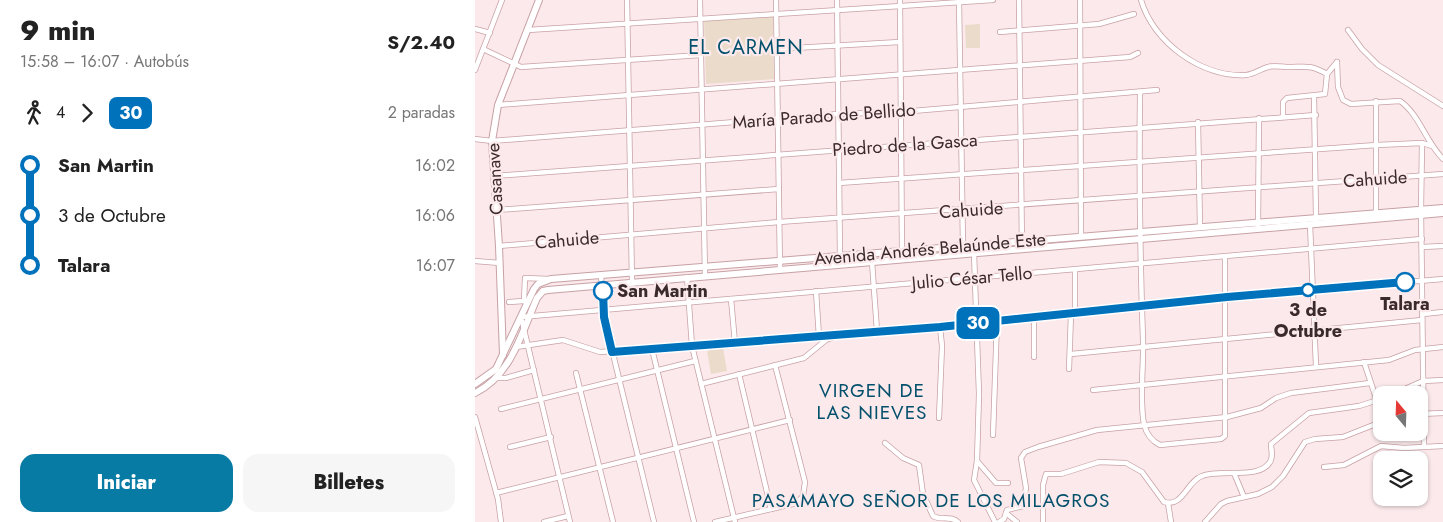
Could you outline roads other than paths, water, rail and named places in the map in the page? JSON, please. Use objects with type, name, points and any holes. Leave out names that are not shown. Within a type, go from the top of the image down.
[{"type":"street","points":[[476,67],[502,0]]},
{"type":"street","name":"Casanave","points":[[503,357],[500,263],[492,141],[498,105],[539,0]]},
{"type":"street","points":[[627,0],[632,282]]},
{"type":"street","points":[[701,0],[705,276]]},
{"type":"street","points":[[776,0],[780,270]]},
{"type":"street","points":[[837,0],[840,256]]},
{"type":"street","points":[[899,0],[903,259]]},
{"type":"street","points":[[528,30],[993,0]]},
{"type":"street","points":[[1019,0],[1022,245]]},
{"type":"street","points":[[1080,0],[1081,237]]},
{"type":"street","points":[[1141,0],[1153,27],[1170,46],[1207,67],[1222,73],[1241,75],[1254,73],[1269,66],[1304,65],[1327,74]]},
{"type":"street","points":[[959,1],[963,246]]},
{"type":"street","points":[[1000,32],[1099,24],[1134,14]]},
{"type":"street","points":[[475,29],[490,33]]},
{"type":"street","points":[[1348,30],[1378,65],[1443,106]]},
{"type":"street","points":[[776,48],[900,42]]},
{"type":"street","points":[[483,49],[521,67],[701,54]]},
{"type":"street","points":[[498,105],[628,96],[777,82],[838,80],[1020,66],[1130,57],[1138,53]]},
{"type":"street","points":[[1283,116],[1285,100],[1325,94],[1327,74],[1337,62],[1340,95],[1348,104],[1397,99],[1402,102],[1443,159]]},
{"type":"street","name":"María Parado de Bellido","points":[[475,139],[492,141],[838,114],[901,112],[961,105],[1157,90]]},
{"type":"street","points":[[1140,92],[1139,236],[1144,424],[1152,439],[1160,445],[1221,439],[1225,436],[1227,416],[1225,256]]},
{"type":"street","points":[[1314,96],[1316,115],[1316,218]]},
{"type":"street","points":[[1376,101],[1376,216]]},
{"type":"street","name":"Piedro de la Gasca","points":[[494,176],[1198,122],[1316,115]]},
{"type":"street","points":[[1258,226],[1259,118]]},
{"type":"street","points":[[1198,122],[1200,228]]},
{"type":"street","points":[[839,183],[1377,145],[1422,143],[1432,146]]},
{"type":"street","points":[[1422,143],[1421,280],[1423,386]]},
{"type":"street","name":"Cahuide","points":[[499,246],[779,222],[902,215],[1443,174]]},
{"type":"street","points":[[497,210],[779,189]]},
{"type":"street","name":"Avenida Andrés Belaúnde Este","points":[[475,393],[497,378],[508,364],[537,298],[543,291],[974,253],[1081,237],[1139,236],[1200,228],[1310,224],[1443,208]]},
{"type":"street","name":"Avenida Andrés Belaúnde Este","points":[[1421,212],[1443,213]]},
{"type":"street","name":"Avenida Andrés Belaúnde Este","points":[[551,279],[963,246],[1022,245],[1139,236],[1258,226],[1316,218],[1376,216]]},
{"type":"street","points":[[1310,224],[1315,366]]},
{"type":"street","name":"Julio César Tello","points":[[521,317],[689,304],[816,291],[975,279],[1422,239]]},
{"type":"street","points":[[1422,247],[1443,246]]},
{"type":"street","points":[[974,253],[979,394],[975,480],[997,522],[1004,519],[1006,512],[1010,508],[1021,507],[1024,503],[1026,488],[1021,461],[1025,452],[1089,432],[1144,424],[1227,416],[1261,408],[1276,398],[1291,393],[1370,383]]},
{"type":"street","points":[[475,261],[500,263]]},
{"type":"street","points":[[872,262],[877,331]]},
{"type":"street","points":[[1069,369],[1075,270]]},
{"type":"street","points":[[601,275],[612,352],[654,522]]},
{"type":"street","points":[[475,384],[496,369],[503,357],[521,317],[525,302],[523,280],[525,278],[551,279]]},
{"type":"street","points":[[687,278],[692,346],[734,520]]},
{"type":"street","points":[[525,302],[538,284],[551,279]]},
{"type":"street","points":[[516,347],[563,340],[591,350],[612,352],[819,337],[977,324],[1227,297],[1443,279]]},
{"type":"street","points":[[816,291],[819,337]]},
{"type":"street","points":[[731,299],[735,343]]},
{"type":"street","points":[[509,302],[525,302]]},
{"type":"street","points":[[1071,354],[1314,329],[1407,323],[1443,312]]},
{"type":"street","points":[[521,317],[525,325],[570,522]]},
{"type":"street","points":[[1034,317],[1034,357]]},
{"type":"street","points":[[993,435],[997,321]]},
{"type":"street","points":[[939,418],[942,346],[940,327]]},
{"type":"street","points":[[701,384],[808,356],[825,341],[841,335]]},
{"type":"street","points":[[1093,390],[1227,378],[1315,366],[1389,360],[1422,349],[1443,347]]},
{"type":"street","points":[[652,349],[694,522]]},
{"type":"street","points":[[503,357],[508,364]]},
{"type":"street","points":[[501,409],[695,361]]},
{"type":"street","points":[[1364,362],[1373,389]]},
{"type":"street","points":[[715,522],[734,520],[797,503],[803,496],[805,484],[775,365]]},
{"type":"street","points":[[497,378],[506,378],[534,370]]},
{"type":"street","points":[[576,373],[613,522]]},
{"type":"street","points":[[739,374],[771,509]]},
{"type":"street","points":[[1413,386],[1423,382],[1443,380]]},
{"type":"street","points":[[1043,522],[1044,476],[1049,473],[1061,474],[1099,462],[1122,462],[1145,476],[1162,500],[1168,503],[1182,497],[1195,479],[1204,474],[1225,471],[1244,474],[1266,467],[1271,460],[1271,444],[1309,413],[1373,401]]},
{"type":"street","points":[[1428,413],[1443,413]]},
{"type":"street","points":[[475,417],[476,429],[496,493],[501,522]]},
{"type":"street","points":[[496,493],[715,440],[789,420]]},
{"type":"street","points":[[1205,522],[1221,504],[1258,494],[1272,487],[1283,476],[1305,442],[1315,439],[1343,437],[1373,425]]},
{"type":"street","points":[[510,447],[551,438]]},
{"type":"street","points":[[1424,441],[1424,446]]},
{"type":"street","points":[[885,443],[903,458],[919,465],[919,482],[930,512],[936,518],[951,518],[958,522]]},
{"type":"street","points":[[1324,467],[1344,465],[1381,446],[1405,448],[1443,446]]},
{"type":"street","points":[[977,461],[996,483],[1008,483]]},
{"type":"street","points":[[1234,473],[1245,497]]},
{"type":"street","points":[[1168,503],[1171,522]]},
{"type":"street","points":[[1006,512],[1017,522]]},
{"type":"street","points":[[543,522],[568,516]]},
{"type":"place","name":"Talara","points":[[1405,282]]},
{"type":"place","name":"3 de Octubre","points":[[1308,290]]},
{"type":"place","name":"San Martin","points":[[603,291]]},
{"type":"district","name":"EL CARMEN","points":[[746,47]]},
{"type":"district","name":"VIRGEN DE LAS NIEVES","points":[[872,401]]},
{"type":"district","name":"PASAMAYO SEÑOR DE LOS MILAGROS","points":[[931,500]]}]
